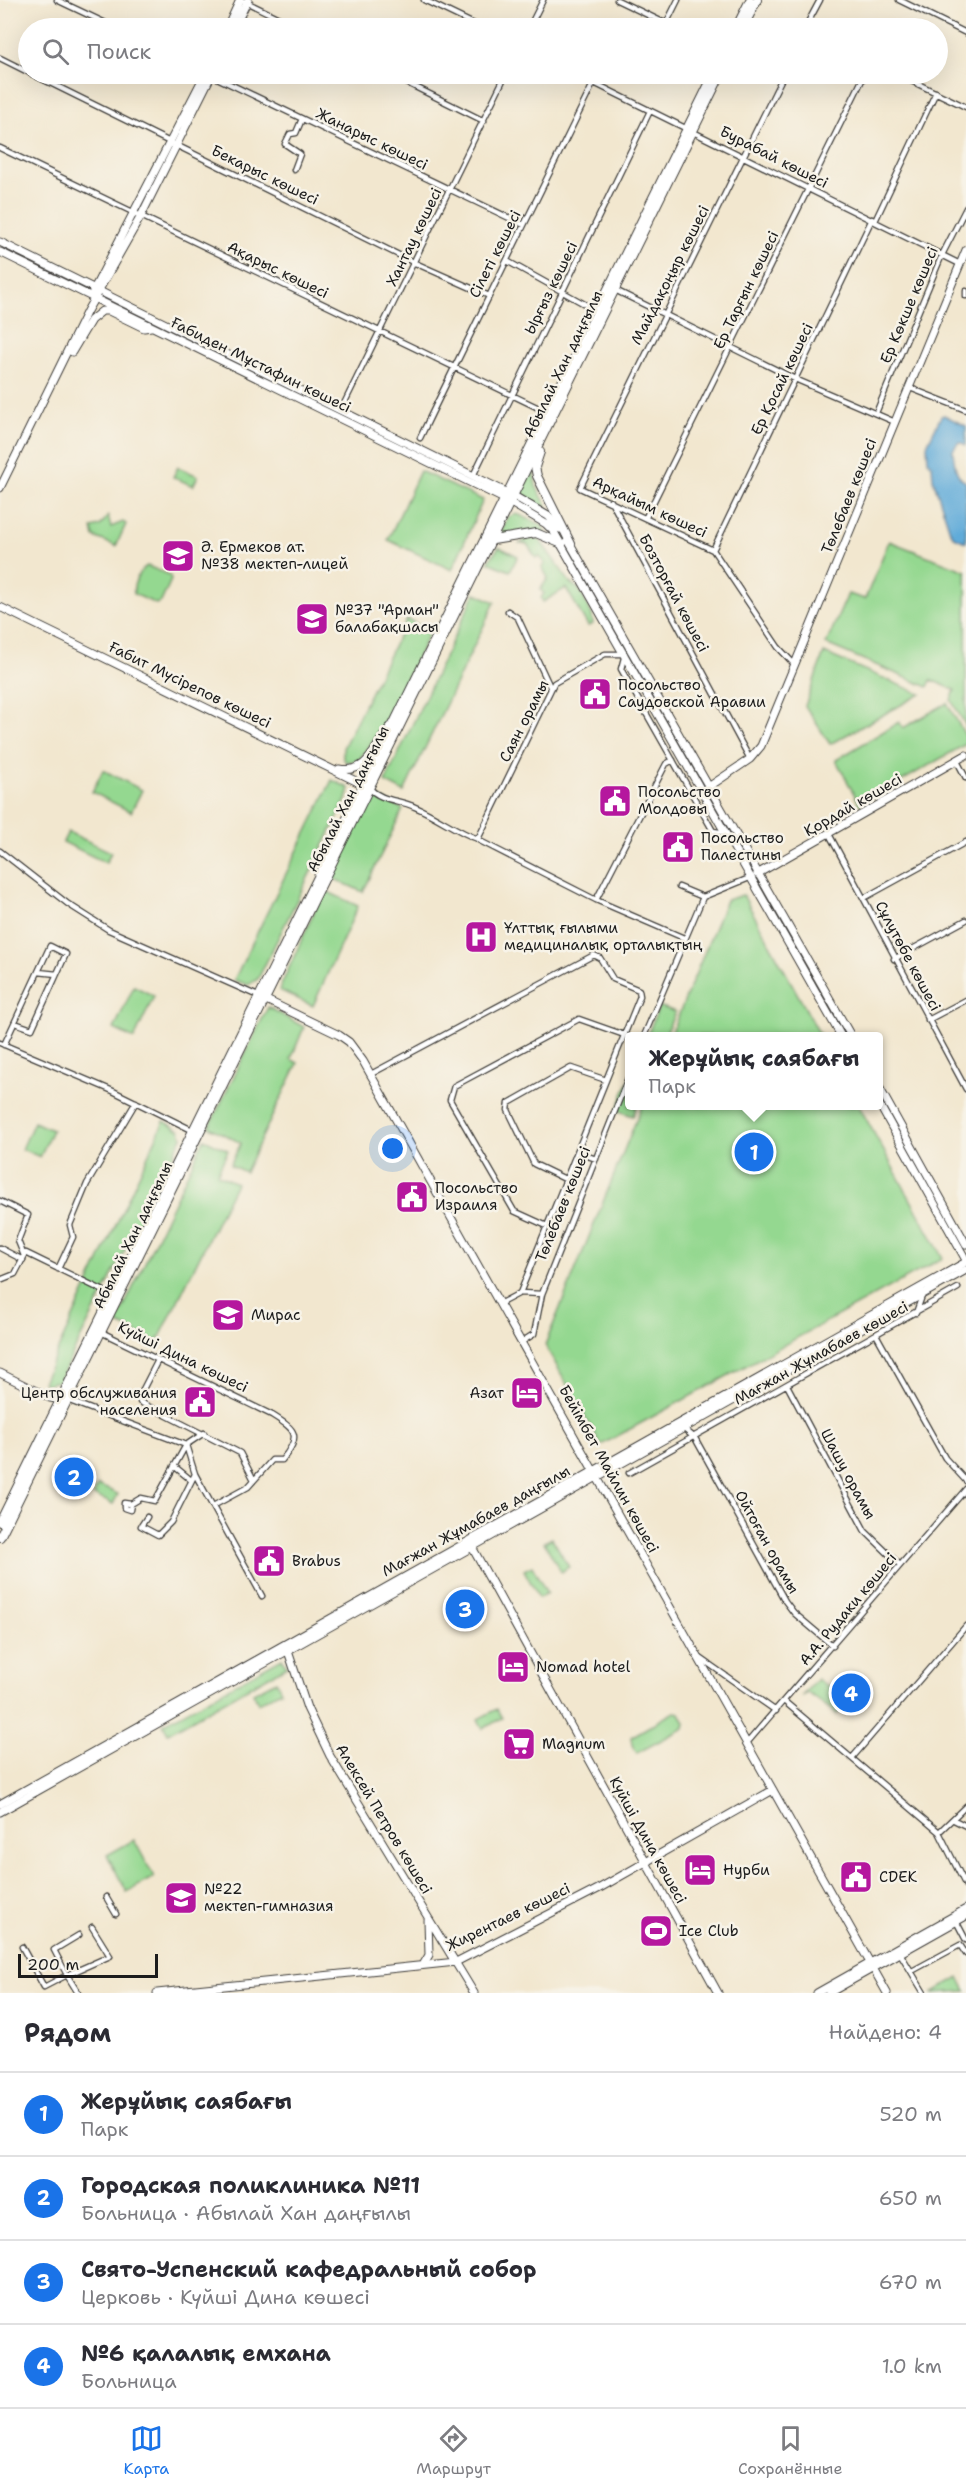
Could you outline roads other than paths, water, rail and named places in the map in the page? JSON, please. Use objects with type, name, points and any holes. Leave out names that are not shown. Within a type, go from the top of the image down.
[{"type":"main road","points":[[741,18],[750,0]]},
{"type":"main road","points":[[748,18],[757,0]]},
{"type":"main road","points":[[233,18],[244,1]]},
{"type":"main road","points":[[238,18],[244,1]]},
{"type":"main road","points":[[0,488],[97,291],[205,84]]},
{"type":"main road","name":"Абылай Хан даңғылы","points":[[599,312],[614,290],[710,84]]},
{"type":"main road","name":"Абылай Хан даңғылы","points":[[0,1538],[393,723],[509,498],[690,129],[715,84]]},
{"type":"main road","name":"Ғабиден Мұстафин көшесі","points":[[0,243],[473,476],[509,498]]},
{"type":"main road","name":"Төлебаев көшесі","points":[[750,759],[768,732],[966,250]]},
{"type":"main road","name":"Ғабиден Мұстафин көшесі","points":[[0,252],[93,299],[509,498]]},
{"type":"main road","points":[[63,360],[69,355],[94,316],[102,311],[109,311],[139,327],[151,327]]},
{"type":"main road","points":[[550,413],[536,460],[537,476],[566,544],[726,833],[756,875],[848,1032]]},
{"type":"main road","points":[[509,498],[548,516],[566,544],[710,786],[839,1032]]},
{"type":"main road","name":"Абылай Хан даңғылы","points":[[365,785],[493,540],[509,498]]},
{"type":"main road","points":[[493,540],[536,533],[566,544]]},
{"type":"main road","name":"Ғабит Мүсірепов көшесі","points":[[0,607],[365,785]]},
{"type":"main road","points":[[330,768],[348,771],[367,764],[393,723]]},
{"type":"main road","name":"Қордай көшесі","points":[[756,875],[966,755]]},
{"type":"main road","points":[[702,791],[750,759]]},
{"type":"main road","name":"Бейімбет Майлин көшесі","points":[[262,997],[339,1035],[356,1050],[523,1341],[595,1474],[887,1993]]},
{"type":"main road","points":[[883,1094],[966,1244]]},
{"type":"main road","points":[[882,1110],[966,1261]]},
{"type":"main road","name":"Абылай Хан даңғылы","points":[[0,1521],[110,1294],[195,1132]]},
{"type":"main road","points":[[954,1223],[966,1233]]},
{"type":"main road","name":"Мағжан Жұмабаев даңғылы","points":[[0,1812],[966,1261]]},
{"type":"main road","name":"Мағжан Жұмабаев даңғылы","points":[[595,1474],[684,1429],[966,1270]]},
{"type":"main road","points":[[0,1373],[57,1401],[67,1400]]},
{"type":"main road","name":"Күйші Дина көшесі","points":[[471,1545],[718,1993]]},
{"type":"main road","name":"Мағжан Жұмабаев даңғылы","points":[[0,1804],[287,1648]]},
{"type":"main road","name":"Алексей Петров көшесі","points":[[287,1648],[307,1708],[330,1756],[474,1993]]},
{"type":"main road","name":"Жирентаев көшесі","points":[[158,1993],[456,1962],[645,1863],[773,1790]]},
{"type":"main road","points":[[817,1993],[900,1953],[955,1919],[966,1909]]},
{"type":"main road","points":[[829,1993],[955,1919],[966,1916]]},
{"type":"main road","points":[[423,1965],[429,1955],[428,1917]]},
{"type":"street","points":[[57,0],[95,18]]},
{"type":"street","points":[[424,0],[461,18]]},
{"type":"street","points":[[534,18],[543,0]]},
{"type":"street","points":[[617,0],[654,18]]},
{"type":"street","points":[[669,18],[678,0]]},
{"type":"street","points":[[810,18],[820,0]]},
{"type":"street","points":[[899,0],[936,18]]},
{"type":"street","points":[[244,1],[279,18]]},
{"type":"street","points":[[948,24],[966,33]]},
{"type":"street","name":"Бекарыс көшесі","points":[[0,57],[18,67]]},
{"type":"street","name":"Бекарыс көшесі","points":[[53,84],[415,263],[487,295]]},
{"type":"street","name":"Жанарыс көшесі","points":[[230,84],[524,225]]},
{"type":"street","points":[[409,84],[484,121]]},
{"type":"street","name":"Хантау көшесі","points":[[341,410],[381,333],[501,84]]},
{"type":"street","name":"Сілеті көшесі","points":[[420,438],[487,295],[507,261],[593,84]]},
{"type":"street","name":"Бурабай көшесі","points":[[598,84],[942,255],[963,261]]},
{"type":"street","name":"Майдақоңыр көшесі","points":[[579,488],[779,84]]},
{"type":"street","name":"Ер Тарғын көшесі","points":[[646,517],[860,84]]},
{"type":"street","points":[[919,84],[966,107]]},
{"type":"street","name":"Ер Қосай көшесі","points":[[713,550],[936,92]]},
{"type":"street","name":"Ырғыз көшесі","points":[[473,476],[650,111]]},
{"type":"street","points":[[294,170],[300,154],[285,144],[290,134],[296,133],[302,119]]},
{"type":"street","name":"Ақарыс көшесі","points":[[0,148],[550,413]]},
{"type":"street","name":"Ер Көкше көшесі","points":[[876,413],[942,255],[966,208]]},
{"type":"street","points":[[507,261],[599,312]]},
{"type":"street","points":[[614,290],[795,379],[895,422]]},
{"type":"street","points":[[966,291],[966,296]]},
{"type":"street","points":[[910,388],[966,410]]},
{"type":"street","name":"Арқайым көшесі","points":[[579,488],[646,517],[713,550],[778,647],[795,665]]},
{"type":"street","name":"Бозторғай көшесі","points":[[611,501],[750,759]]},
{"type":"street","points":[[508,611],[518,618],[551,689]]},
{"type":"street","name":"Саян орамы","points":[[478,839],[554,683],[605,654],[625,654]]},
{"type":"street","points":[[625,654],[621,669],[713,831],[726,833]]},
{"type":"street","points":[[596,900],[666,764],[673,760]]},
{"type":"street","points":[[957,761],[966,778]]},
{"type":"street","points":[[365,785],[384,798],[413,806],[596,900],[684,938]]},
{"type":"street","name":"Сұлутөбе көшесі","points":[[829,834],[894,958],[964,1081],[966,1089]]},
{"type":"street","points":[[864,898],[966,842]]},
{"type":"street","points":[[0,850],[68,904],[109,930],[262,997]]},
{"type":"street","points":[[646,1032],[703,897],[756,875]]},
{"type":"street","points":[[679,887],[703,897]]},
{"type":"street","points":[[894,958],[966,920]]},
{"type":"street","points":[[15,1023],[32,1029],[66,954],[50,946],[15,1023],[2,1044],[136,1102],[195,1132]]},
{"type":"street","points":[[371,1074],[594,955],[600,958],[613,979],[640,993],[625,1032]]},
{"type":"street","points":[[38,972],[57,974]]},
{"type":"street","points":[[928,1020],[966,1000]]},
{"type":"street","points":[[520,1293],[624,1035],[579,1019],[454,1086],[450,1100],[514,1211],[547,1226]]},
{"type":"street","points":[[565,1179],[534,1164],[508,1110],[510,1103],[571,1068],[606,1080]]},
{"type":"street","name":"Төлебаев көшесі","points":[[523,1341],[534,1334],[542,1294],[625,1086]]},
{"type":"street","points":[[58,1269],[73,1237],[70,1225],[87,1184],[136,1102]]},
{"type":"street","points":[[577,1152],[596,1159]]},
{"type":"street","points":[[0,1201],[28,1215],[18,1241],[24,1258]]},
{"type":"street","points":[[0,1248],[24,1258]]},
{"type":"street","points":[[0,1280],[15,1275],[26,1253],[110,1294]]},
{"type":"street","name":"Мағжан Жұмабаев көшесі","points":[[629,1473],[877,1336],[958,1288]]},
{"type":"street","points":[[501,1303],[520,1293],[542,1294]]},
{"type":"street","points":[[916,1313],[923,1294]]},
{"type":"street","name":"Күйші Дина көшесі","points":[[101,1332],[290,1426],[294,1433],[294,1441],[282,1460],[272,1461],[254,1480]]},
{"type":"street","points":[[877,1336],[945,1458],[966,1481]]},
{"type":"street","points":[[158,1360],[140,1397],[140,1402],[240,1453],[254,1480],[248,1486],[213,1506]]},
{"type":"street","name":"Шашу орамы","points":[[787,1385],[865,1531],[900,1565]]},
{"type":"street","points":[[67,1400],[186,1445]]},
{"type":"street","points":[[684,1429],[695,1438]]},
{"type":"street","points":[[131,1504],[141,1498],[155,1501],[186,1445],[204,1433]]},
{"type":"street","name":"Ойтоған орамы","points":[[695,1438],[785,1601],[794,1613],[833,1646]]},
{"type":"street","points":[[186,1445],[195,1474],[262,1596]]},
{"type":"street","points":[[174,1466],[191,1480]]},
{"type":"street","points":[[147,1517],[141,1526],[158,1535],[171,1522],[195,1474]]},
{"type":"street","name":"А.А. Рудаки көшесі","points":[[747,1743],[785,1702],[966,1490]]},
{"type":"street","points":[[852,1758],[966,1626]]},
{"type":"street","points":[[698,1657],[776,1711]]},
{"type":"street","points":[[785,1702],[939,1832],[966,1886]]},
{"type":"street","points":[[939,1832],[966,1806]]},
{"type":"street","points":[[954,1820],[966,1826]]},
{"type":"street","points":[[106,1897],[116,1914]]},
{"type":"street","points":[[955,1919],[966,1940]]},
{"type":"street","points":[[22,1947],[44,1987],[110,1956],[92,1928]]},
{"type":"street","points":[[78,1993],[54,1950],[80,1935]]},
{"type":"street","points":[[912,1971],[960,1945],[966,1954]]},
{"type":"street","points":[[900,1953],[924,1993]]},
{"type":"water","points":[[944,415],[966,426],[966,445],[959,442],[953,450],[957,473],[966,482],[966,542],[954,537],[950,531],[933,479],[932,465],[928,461],[927,445],[941,416]]},
{"type":"place","name":"Ә. Ермеков ат. №38 мектеп-лицей","points":[[178,556]]},
{"type":"place","name":"№37 \"Арман\" балабақшасы","points":[[312,619]]},
{"type":"place","name":"Посольство Саудовской Аравии","points":[[595,694]]},
{"type":"place","name":"Посольство Молдовы","points":[[615,801]]},
{"type":"place","name":"Посольство Палестины","points":[[678,847]]},
{"type":"place","name":"Ұлттық ғылыми медициналық орталықтың","points":[[481,937]]},
{"type":"place","name":"Жерұйық саябағы","points":[[754,1152]]},
{"type":"place","name":"Посольство Израиля","points":[[412,1197]]},
{"type":"place","name":"Мирас","points":[[228,1315]]},
{"type":"place","name":"Азат","points":[[527,1393]]},
{"type":"place","name":"Центр обслуживания населения","points":[[200,1402]]},
{"type":"place","name":"Городская поликлиника №11","points":[[74,1477]]},
{"type":"place","name":"Brabus","points":[[269,1561]]},
{"type":"place","name":"Свято-Успенский кафедральный собор","points":[[465,1609]]},
{"type":"place","name":"Nomad hotel","points":[[513,1667]]},
{"type":"place","name":"№6 қалалық емхана","points":[[851,1693]]},
{"type":"place","name":"Magnum","points":[[519,1744]]},
{"type":"place","name":"Нурби","points":[[700,1870]]},
{"type":"place","name":"CDEK","points":[[856,1877]]},
{"type":"place","name":"№22 мектеп-гимназия","points":[[181,1898]]},
{"type":"place","name":"Ice Club","points":[[656,1931]]}]
